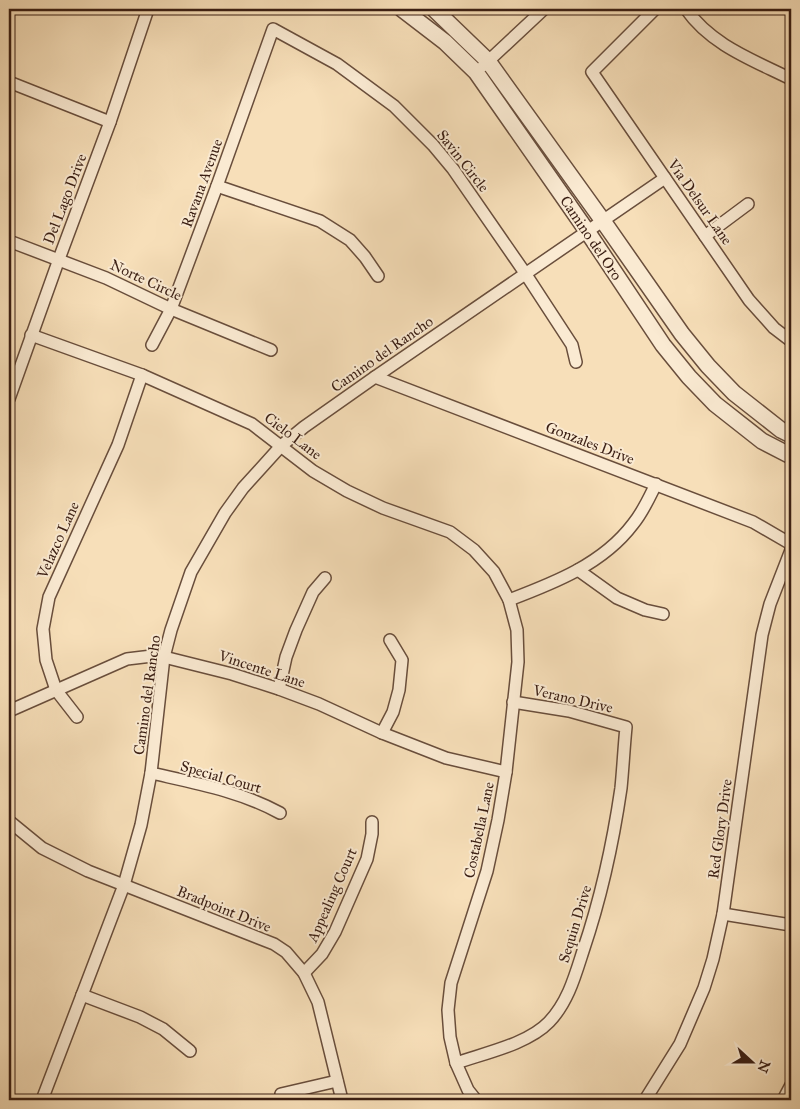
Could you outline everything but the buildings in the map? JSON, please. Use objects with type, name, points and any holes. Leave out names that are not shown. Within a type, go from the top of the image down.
[{"type":"street","name":"Del Lago Drive","points":[[10,393],[110,122],[148,9]]},
{"type":"street","name":"Camino del Oro","points":[[402,9],[445,42],[476,72],[587,231],[663,345],[689,377],[715,404],[762,441],[791,456]]},
{"type":"street","name":"Camino del Oro","points":[[434,9],[488,61],[682,334],[708,366],[734,393],[781,430],[791,435]]},
{"type":"street","points":[[476,72],[544,9]]},
{"type":"street","name":"Via Delsur Lane","points":[[655,9],[592,72],[749,300],[774,328],[791,341]]},
{"type":"street","points":[[686,9],[708,34],[730,49],[791,79]]},
{"type":"street","name":"Ravana Avenue","points":[[152,345],[171,308],[218,186],[273,29]]},
{"type":"street","name":"Savin Circle","points":[[273,29],[337,64],[394,106],[433,145],[453,169],[526,273],[572,345],[576,362]]},
{"type":"street","points":[[9,82],[110,122]]},
{"type":"street","name":"Camino del Rancho","points":[[42,1100],[124,885],[141,825],[151,773],[164,657],[171,630],[191,572],[225,513],[243,488],[281,446],[304,427],[665,178]]},
{"type":"street","points":[[218,186],[320,221],[350,240],[378,276]]},
{"type":"street","points":[[705,236],[748,204]]},
{"type":"street","name":"Norte Circle","points":[[9,241],[106,278],[270,350]]},
{"type":"street","name":"Cielo Lane","points":[[31,336],[142,375],[252,424],[313,470],[347,491],[383,508],[450,532],[474,550],[494,572],[509,600]]},
{"type":"street","name":"Velazco Lane","points":[[77,717],[56,690],[46,660],[43,629],[49,597],[118,445],[142,375]]},
{"type":"street","name":"Gonzales Drive","points":[[374,377],[753,522],[791,544]]},
{"type":"street","points":[[509,600],[545,587],[602,555],[618,541],[646,507],[656,484]]},
{"type":"street","name":"Red Glory Drive","points":[[645,1100],[680,1044],[704,988],[713,959],[723,914],[762,635],[770,604],[791,550]]},
{"type":"street","points":[[578,570],[617,598],[645,610],[663,614]]},
{"type":"street","points":[[279,689],[286,658],[296,630],[313,592],[325,578]]},
{"type":"street","name":"Costabella Lane","points":[[476,1100],[468,1090],[456,1063],[450,1037],[448,1010],[451,983],[487,871],[506,772],[518,662],[517,630],[509,600]]},
{"type":"street","points":[[382,733],[392,712],[399,690],[402,660],[390,640]]},
{"type":"street","name":"Vincente Lane","points":[[9,711],[127,659],[152,656],[164,657],[232,674],[279,689],[320,704],[382,733],[446,758],[506,772]]},
{"type":"street","name":"Verano Drive","points":[[513,702],[569,711],[626,727]]},
{"type":"street","name":"Sequin Drive","points":[[456,1063],[514,1044],[532,1035],[548,1023],[561,1007],[571,989],[594,919],[608,861],[621,787],[626,727]]},
{"type":"street","name":"Special Court","points":[[151,773],[225,790],[280,813]]},
{"type":"street","name":"Bradpoint Drive","points":[[9,821],[42,848],[88,871],[274,944],[286,952],[304,973],[318,1002],[342,1100]]},
{"type":"street","name":"Appealing Court","points":[[304,973],[322,954],[335,932],[368,859],[372,822]]},
{"type":"street","points":[[723,914],[791,925]]},
{"type":"street","points":[[82,995],[140,1017],[163,1029],[190,1051]]},
{"type":"street","points":[[281,1094],[337,1080]]},
{"type":"street","points":[[783,1100],[791,1085]]}]
